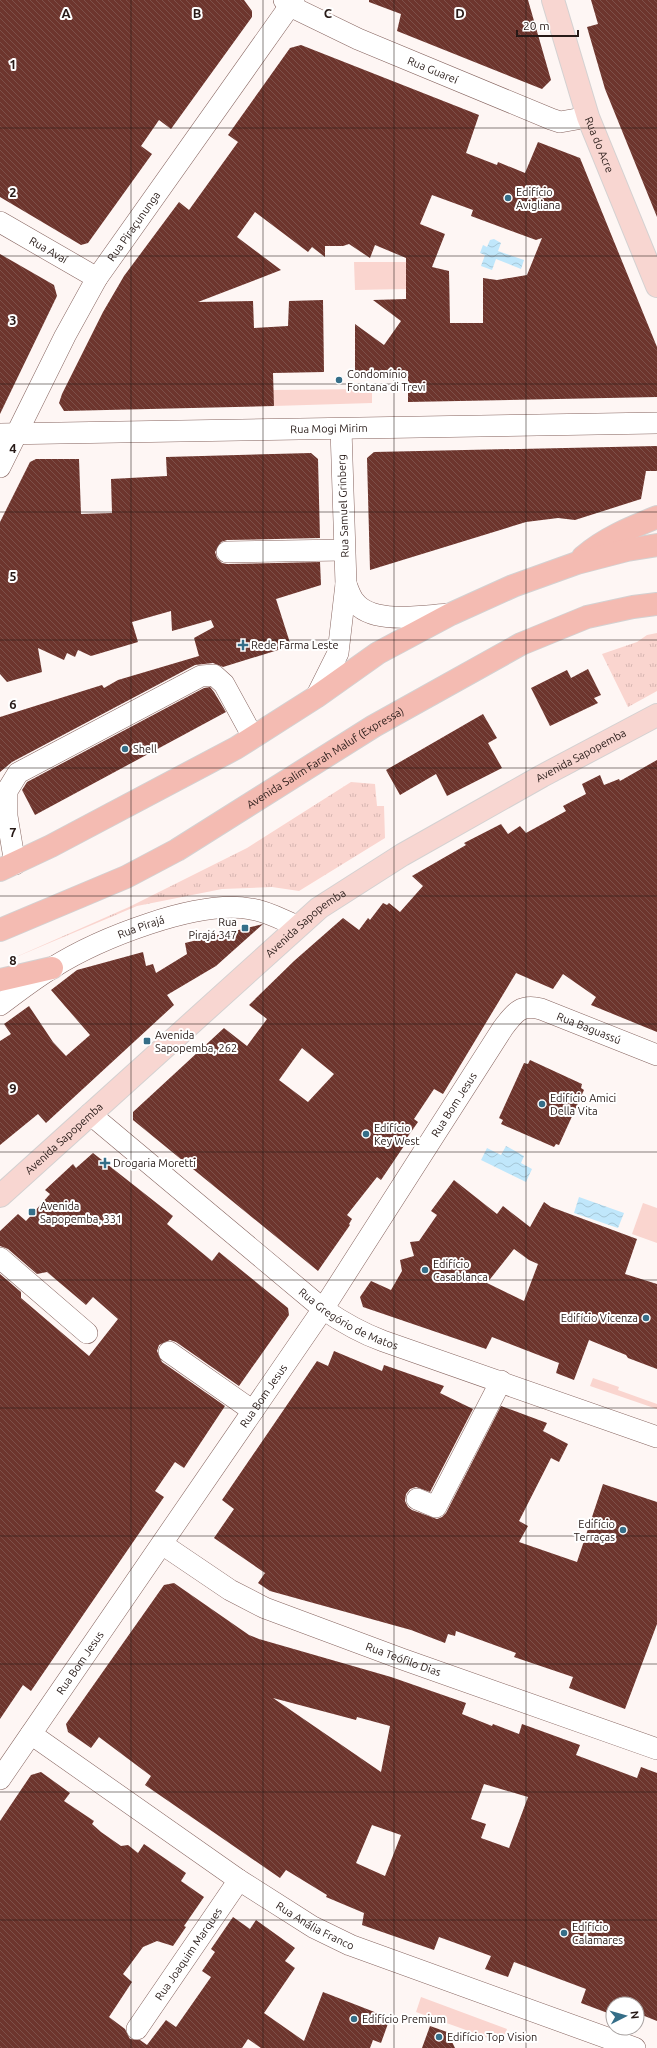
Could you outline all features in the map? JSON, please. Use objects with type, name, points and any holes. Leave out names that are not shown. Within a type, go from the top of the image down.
[{"type":"highway","points":[[576,563],[598,545],[618,533],[657,517]]},
{"type":"highway","points":[[7,867],[236,748],[316,697],[378,653],[451,614],[513,586],[576,563],[627,550],[657,545]]},
{"type":"highway","name":"Avenida Salim Farah Maluf (Expressa)","points":[[0,930],[126,878],[177,850],[374,726],[521,644],[587,617],[633,607],[657,604]]},
{"type":"highway","points":[[0,980],[52,968]]},
{"type":"main road","name":"Rua do Acre","points":[[553,0],[588,117],[657,286]]},
{"type":"main road","name":"Avenida Sapopemba","points":[[0,1196],[297,926],[319,908],[402,855],[542,776],[657,715]]},
{"type":"street","name":"Rua Guareí","points":[[289,2],[358,39],[551,119],[560,122],[588,117]]},
{"type":"street","name":"Rua Piraçununga","points":[[0,467],[8,434],[97,278],[289,2]]},
{"type":"street","name":"Rua Avaí","points":[[0,222],[97,278]]},
{"type":"street","name":"Rua Mogi Mirim","points":[[8,434],[657,422]]},
{"type":"street","name":"Rua Samuel Grinberg","points":[[316,697],[338,653],[346,584],[341,429]]},
{"type":"street","points":[[227,552],[344,550]]},
{"type":"street","name":"Rua Samuel Grinberg","points":[[346,584],[354,601],[367,612],[381,616],[451,614]]},
{"type":"street","points":[[7,867],[7,791],[18,773],[201,676],[214,675],[224,684],[253,737]]},
{"type":"street","name":"Rua Pirajá","points":[[0,1005],[52,968],[75,955],[140,926],[187,913],[222,908],[250,908],[297,926]]},
{"type":"street","name":"Rua Baguassú","points":[[520,1009],[528,1007],[541,1009],[657,1054]]},
{"type":"street","name":"Rua Bom Jesus","points":[[0,1779],[323,1309],[503,1028],[520,1009]]},
{"type":"street","name":"Rua Gregório de Matos","points":[[90,1114],[323,1309],[361,1333],[657,1437]]},
{"type":"street","points":[[0,1258],[87,1333]]},
{"type":"street","points":[[169,1352],[253,1411]]},
{"type":"street","points":[[417,1499],[436,1507],[501,1381]]},
{"type":"street","name":"Rua Teófilo Dias","points":[[162,1544],[230,1590],[265,1608],[402,1659],[657,1749]]},
{"type":"street","name":"Rua Anália Franco","points":[[31,1734],[239,1880],[314,1928],[350,1945],[635,2048]]},
{"type":"street","name":"Rua Joaquim Marques","points":[[138,2029],[239,1880]]},
{"type":"green space","points":[[354,262],[406,262],[406,289],[355,290]]},
{"type":"green space","points":[[372,389],[372,403],[274,406],[273,390]]},
{"type":"green space","points":[[657,633],[657,691],[628,707],[602,654],[637,642],[647,635]]},
{"type":"green space","points":[[351,782],[375,784],[377,806],[384,806],[385,838],[299,891],[272,887],[222,889],[137,906],[9,960],[129,907],[247,848]]},
{"type":"green space","points":[[643,1203],[657,1208],[657,1243],[632,1234]]},
{"type":"green space","points":[[593,1378],[619,1387],[618,1390],[657,1404],[657,1409],[590,1386]]},
{"type":"green space","points":[[421,1997],[507,2029],[502,2043],[416,2012]]},
{"type":"water","points":[[494,239],[501,243],[498,251],[524,260],[521,269],[496,259],[492,270],[481,266],[485,255],[480,253],[483,245],[487,247],[490,240]]},
{"type":"water","points":[[506,1146],[524,1156],[521,1163],[532,1169],[526,1182],[481,1160],[487,1148],[501,1155]]},
{"type":"water","points":[[579,1197],[624,1213],[618,1228],[574,1213]]},
{"type":"building","points":[[0,0],[244,0],[252,11],[252,17],[171,129],[159,120],[141,146],[152,154],[88,243],[81,245],[0,197]]},
{"type":"building","points":[[369,0],[528,0],[551,80],[542,89],[397,31],[401,14],[369,2]]},
{"type":"building","points":[[591,0],[657,0],[657,217],[605,89],[587,27],[598,24]]},
{"type":"building","points":[[301,45],[479,115],[466,153],[497,165],[498,162],[525,173],[538,142],[580,158],[657,347],[657,397],[408,402],[408,371],[355,372],[355,324],[384,345],[401,321],[373,300],[406,299],[406,258],[375,245],[370,258],[349,244],[343,246],[325,246],[325,257],[312,247],[308,252],[255,212],[237,237],[281,270],[198,302],[253,301],[254,328],[288,326],[289,301],[323,300],[324,372],[273,373],[274,406],[64,411],[59,403],[62,394],[103,312],[124,276],[179,202],[189,210],[238,142],[228,135],[290,48]],"holes":[[[432,195],[473,210],[471,216],[536,240],[542,238],[527,275],[497,280],[483,278],[483,323],[450,323],[449,271],[432,267],[445,234],[420,224]]]},
{"type":"building","points":[[0,254],[54,285],[57,296],[0,414]]},
{"type":"building","points":[[657,446],[657,471],[646,471],[641,499],[575,520],[558,518],[526,522],[370,570],[367,458],[374,452]]},
{"type":"building","points":[[311,453],[318,459],[320,538],[227,540],[221,542],[215,552],[217,558],[222,563],[227,564],[320,562],[321,585],[276,599],[291,646],[223,667],[213,663],[195,665],[12,762],[0,772],[0,717],[102,685],[104,688],[118,680],[199,656],[194,638],[214,627],[211,620],[172,631],[171,611],[132,622],[138,642],[91,656],[78,650],[75,657],[67,653],[64,660],[38,648],[42,672],[7,682],[0,674],[0,522],[30,462],[36,459],[79,459],[81,514],[112,513],[111,479],[167,476],[166,457]]},
{"type":"building","points":[[588,669],[601,695],[594,698],[598,703],[550,726],[531,688],[567,670],[571,678]]},
{"type":"building","name":"Shell","points":[[210,687],[226,712],[35,815],[22,790],[27,782],[204,688]]},
{"type":"building","points":[[483,714],[497,738],[488,743],[502,768],[447,796],[436,774],[400,795],[386,770]]},
{"type":"building","points":[[657,760],[657,1032],[591,1005],[596,997],[563,974],[553,989],[516,973],[443,1094],[434,1089],[414,1119],[418,1122],[404,1142],[406,1143],[381,1180],[377,1177],[347,1215],[352,1219],[349,1224],[350,1225],[318,1271],[133,1120],[133,1112],[224,1028],[247,1046],[267,1019],[249,1005],[294,961],[343,918],[359,930],[368,918],[370,920],[383,903],[387,905],[389,903],[400,912],[423,886],[412,876],[466,845],[464,843],[501,824],[508,834],[520,826],[526,833],[566,811],[563,806],[586,794],[582,784],[600,775],[604,785],[619,779],[620,781]],"holes":[[[302,1048],[334,1074],[308,1102],[279,1080]]]},
{"type":"building","points":[[263,924],[216,966],[167,995],[174,1005],[46,1123],[38,1114],[0,1145],[0,1041],[11,1034],[4,1024],[29,1006],[53,1042],[66,1056],[90,1035],[51,990],[77,970],[143,952],[146,966],[153,964],[156,973],[187,954],[185,943]]},
{"type":"building","name":"Edifício Amici Della Vita","points":[[530,1060],[582,1084],[581,1088],[584,1090],[559,1145],[556,1144],[554,1147],[501,1124],[503,1120],[499,1118],[524,1063],[528,1064]]},
{"type":"building","points":[[93,1153],[173,1216],[167,1224],[212,1261],[219,1252],[288,1308],[289,1315],[239,1386],[176,1342],[170,1340],[159,1345],[157,1351],[162,1362],[225,1406],[184,1468],[175,1462],[155,1491],[164,1497],[31,1691],[23,1685],[0,1719],[0,1274],[21,1292],[21,1298],[89,1356],[118,1319],[93,1297],[86,1305],[47,1272],[37,1274],[8,1249],[0,1246],[0,1231],[18,1214],[26,1221],[50,1194],[45,1190],[73,1164],[76,1168]]},
{"type":"building","points":[[454,1180],[497,1214],[503,1206],[530,1227],[544,1202],[551,1207],[637,1239],[625,1274],[657,1284],[657,1369],[628,1358],[626,1355],[589,1340],[574,1380],[556,1373],[559,1363],[492,1337],[486,1349],[363,1307],[360,1297],[371,1281],[391,1290],[402,1271],[400,1260],[414,1256],[410,1242],[419,1241],[437,1215],[431,1211]],"holes":[[[514,1249],[529,1260],[538,1264],[524,1301],[487,1283]]]},
{"type":"building","points":[[334,1351],[382,1371],[384,1365],[444,1386],[440,1393],[473,1409],[430,1492],[416,1487],[410,1489],[406,1494],[405,1501],[408,1507],[412,1510],[437,1519],[446,1513],[501,1406],[547,1423],[543,1431],[568,1444],[559,1462],[551,1458],[519,1521],[528,1526],[519,1542],[577,1562],[603,1484],[657,1502],[657,1624],[625,1709],[569,1688],[573,1677],[514,1657],[516,1653],[456,1631],[455,1636],[448,1634],[445,1643],[411,1630],[270,1591],[258,1583],[265,1573],[214,1538],[234,1509],[222,1500],[317,1361],[328,1366]]},
{"type":"building","points":[[174,1583],[249,1635],[259,1639],[391,1677],[466,1703],[462,1714],[492,1726],[493,1724],[519,1734],[522,1724],[580,1745],[576,1755],[637,1778],[641,1767],[657,1773],[657,2021],[645,2016],[645,1996],[605,1996],[605,2012],[581,2003],[586,1989],[514,1962],[508,1977],[485,1969],[491,1956],[439,1937],[434,1950],[362,1925],[364,1913],[326,1897],[327,1895],[286,1870],[280,1878],[145,1785],[151,1776],[99,1737],[91,1748],[68,1732],[66,1724],[164,1585]],"holes":[[[273,1698],[356,1720],[357,1717],[390,1726],[381,1772]],[[484,1784],[528,1797],[509,1848],[481,1838],[486,1824],[471,1819]],[[372,1825],[401,1835],[385,1876],[356,1863]]]},
{"type":"building","points":[[41,1772],[70,1793],[64,1801],[94,1821],[92,1824],[101,1832],[121,1846],[128,1845],[138,1853],[144,1844],[186,1873],[181,1881],[204,1897],[184,1926],[186,1927],[173,1946],[157,1941],[143,1947],[123,1974],[132,1982],[109,2017],[125,2029],[130,2039],[140,2040],[147,2045],[166,2020],[176,2027],[211,1977],[202,1971],[215,1952],[211,1949],[233,1917],[250,1929],[256,1920],[295,1948],[285,1961],[295,1968],[264,2013],[304,2041],[323,1992],[390,2018],[381,2043],[373,2040],[370,2048],[261,2048],[248,2039],[242,2048],[0,2048],[0,1821],[31,1775]]},
{"type":"building","name":"Edifício Top Vision","points":[[430,2026],[447,2032],[455,2048],[422,2048]]},
{"type":"place","name":"Edifício Avigliana","points":[[508,198]]},
{"type":"place","name":"Condomínio Fontana di Trevi","points":[[339,380]]},
{"type":"place","name":"Rede Farma Leste","points":[[243,645]]},
{"type":"place","name":"Shell","points":[[125,749]]},
{"type":"place","name":"Rua Pirajá 347","points":[[245,928]]},
{"type":"place","name":"Avenida Sapopemba, 262","points":[[147,1041]]},
{"type":"place","name":"Edifício Amici Della Vita","points":[[542,1104]]},
{"type":"place","name":"Edifício Key West","points":[[366,1134]]},
{"type":"place","name":"Drogaria Moretti","points":[[105,1163]]},
{"type":"place","name":"Avenida Sapopemba, 331","points":[[32,1212]]},
{"type":"place","name":"Edifício Casablanca","points":[[425,1270]]},
{"type":"place","name":"Edifício Vicenza","points":[[646,1318]]},
{"type":"place","name":"Edifício Terraças","points":[[623,1530]]},
{"type":"place","name":"Edifício Calamares","points":[[564,1933]]},
{"type":"place","name":"Edifício Premium","points":[[354,2019]]},
{"type":"place","name":"Edifício Top Vision","points":[[439,2037]]}]
